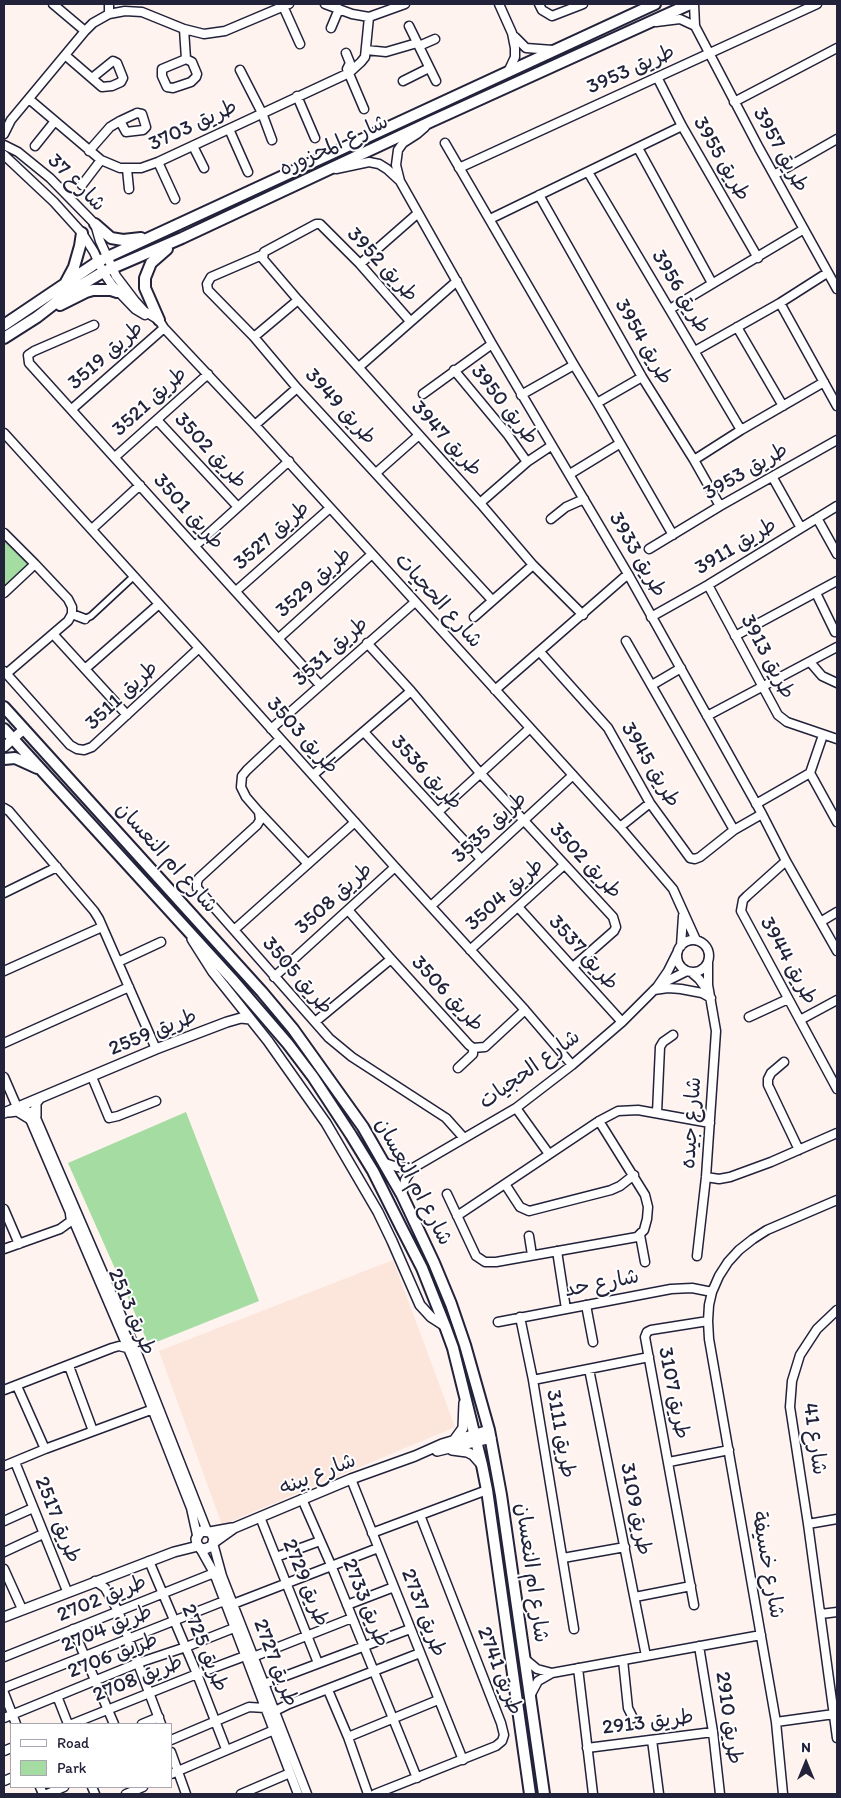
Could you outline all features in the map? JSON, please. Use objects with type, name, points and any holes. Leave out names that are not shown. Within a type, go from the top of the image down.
[{"type":"main road","name":"شارع المحزوره","points":[[4,325],[104,259],[655,4]]},
{"type":"main road","name":"شارع المحزوره","points":[[4,338],[108,270],[182,238],[430,122],[690,4]]},
{"type":"main road","points":[[95,224],[111,238],[115,239],[130,240],[155,235]]},
{"type":"main road","points":[[65,284],[74,267],[82,233]]},
{"type":"main road","points":[[161,324],[145,288],[146,273],[151,262],[158,255],[182,238]]},
{"type":"main road","points":[[51,306],[62,304],[93,290],[117,292]]},
{"type":"main road","name":"شارع ام النعسان","points":[[4,707],[262,992],[322,1068],[363,1127],[402,1195],[451,1304],[465,1344],[490,1434],[501,1495],[544,1794]]},
{"type":"main road","name":"شارع ام النعسان","points":[[4,729],[253,1002],[288,1044],[313,1077],[373,1171],[422,1268],[445,1326],[465,1395],[482,1465],[530,1794]]},
{"type":"main road","points":[[4,759],[15,758],[42,771]]},
{"type":"street","points":[[53,4],[85,31]]},
{"type":"street","points":[[109,4],[114,10]]},
{"type":"street","points":[[325,4],[352,14],[369,17],[405,4]]},
{"type":"street","points":[[499,4],[512,33],[516,53],[508,72]]},
{"type":"street","points":[[539,4],[542,10],[552,16],[583,4]]},
{"type":"street","name":"طريق 3957","points":[[694,4],[695,26],[734,102],[837,289]]},
{"type":"street","name":"طريق 3953","points":[[460,168],[817,4]]},
{"type":"street","points":[[4,134],[8,122],[85,31],[93,23],[114,10],[150,14],[184,29],[204,34],[218,33],[286,5],[300,44]]},
{"type":"street","points":[[331,28],[339,9]]},
{"type":"street","name":"طريق 3703","points":[[29,99],[101,160],[120,168],[141,168],[194,146],[349,73],[361,62],[366,50],[369,17]]},
{"type":"street","points":[[646,24],[680,19],[695,26]]},
{"type":"street","points":[[409,26],[436,82]]},
{"type":"street","points":[[184,29],[186,59]]},
{"type":"street","points":[[512,33],[526,48],[554,50]]},
{"type":"street","points":[[366,50],[386,52],[436,39]]},
{"type":"street","points":[[734,102],[837,48]]},
{"type":"street","points":[[346,53],[350,61],[347,68],[364,109]]},
{"type":"street","points":[[65,56],[92,78]]},
{"type":"street","points":[[186,59],[192,62],[197,74],[196,77],[191,82],[174,88],[167,87],[162,76],[162,69],[186,59]]},
{"type":"street","points":[[403,81],[429,68]]},
{"type":"street","points":[[240,70],[262,113],[272,140]]},
{"type":"street","name":"طريق 3955","points":[[657,77],[682,126],[758,258]]},
{"type":"street","points":[[297,96],[315,138]]},
{"type":"street","points":[[89,151],[110,127],[120,120]]},
{"type":"street","points":[[35,146],[55,121]]},
{"type":"street","name":"طريق 3933","points":[[430,122],[403,143],[398,150],[396,165],[400,181],[521,395],[570,474],[628,574],[837,951]]},
{"type":"street","points":[[490,218],[682,126]]},
{"type":"street","points":[[229,129],[248,172]]},
{"type":"street","points":[[774,175],[837,139]]},
{"type":"street","points":[[445,143],[672,535]]},
{"type":"street","name":"شارع 37","points":[[4,145],[18,152],[50,178],[95,224],[104,259]]},
{"type":"street","points":[[194,146],[204,168]]},
{"type":"street","points":[[638,148],[712,283]]},
{"type":"street","points":[[4,155],[54,202],[104,259]]},
{"type":"street","points":[[82,185],[101,160]]},
{"type":"street","points":[[158,162],[175,198]]},
{"type":"street","name":"طريق 3933","points":[[324,172],[369,162],[379,164],[400,181]]},
{"type":"street","points":[[127,169],[129,189]]},
{"type":"street","name":"طريق 3956","points":[[588,172],[741,430]]},
{"type":"street","name":"طريق 3954","points":[[539,195],[642,377],[694,460],[720,506]]},
{"type":"street","points":[[360,264],[417,214]]},
{"type":"street","name":"طريق 3952","points":[[262,255],[264,252],[316,224],[324,226],[410,321]]},
{"type":"street","points":[[670,309],[804,229]]},
{"type":"street","name":"طريق 3947","points":[[262,255],[263,259],[298,300],[534,565],[583,615]]},
{"type":"street","name":"طريق 3949","points":[[262,255],[210,277],[207,284],[208,290],[254,337],[297,388],[492,600]]},
{"type":"street","name":"شارع الحجيات","points":[[104,259],[117,292],[141,313],[161,324]]},
{"type":"street","name":"شارع الحجيات","points":[[108,270],[119,280],[140,306],[161,324],[289,461],[529,729],[620,827],[668,883],[676,895],[696,940]]},
{"type":"street","points":[[695,351],[780,303],[827,273]]},
{"type":"street","name":"طريق 3952","points":[[359,367],[457,281]]},
{"type":"street","points":[[254,337],[298,300]]},
{"type":"street","points":[[780,303],[837,406]]},
{"type":"street","name":"طريق 3501","points":[[94,324],[34,351],[28,355],[29,363],[320,685]]},
{"type":"street","name":"طريق 3519","points":[[72,410],[161,324]]},
{"type":"street","name":"طريق 3956","points":[[736,327],[783,406]]},
{"type":"street","name":"طريق 3950","points":[[422,394],[492,344]]},
{"type":"street","points":[[521,395],[574,365]]},
{"type":"street","name":"طريق 3950","points":[[454,370],[508,435],[527,462]]},
{"type":"street","name":"طريق 3521","points":[[115,457],[208,374]]},
{"type":"street","points":[[597,403],[642,377]]},
{"type":"street","points":[[694,460],[741,430],[824,382]]},
{"type":"street","points":[[255,425],[297,388]]},
{"type":"street","name":"طريق 3502","points":[[157,420],[238,507]]},
{"type":"street","name":"طريق 3503","points":[[4,433],[394,867],[526,1010],[572,1065]]},
{"type":"street","points":[[376,473],[419,435]]},
{"type":"street","name":"طريق 3953","points":[[649,549],[720,506],[837,440]]},
{"type":"street","points":[[570,474],[619,444]]},
{"type":"street","name":"طريق 3950","points":[[480,503],[527,462],[552,446]]},
{"type":"street","points":[[195,546],[289,461]]},
{"type":"street","points":[[772,478],[801,528]]},
{"type":"street","points":[[92,529],[140,485]]},
{"type":"street","points":[[552,519],[566,507],[584,499]]},
{"type":"street","name":"طريق 3911","points":[[651,616],[708,585],[837,506]]},
{"type":"street","name":"طريق 3527","points":[[236,591],[330,508]]},
{"type":"street","points":[[817,518],[837,554]]},
{"type":"street","points":[[4,533],[68,599],[72,607],[72,614],[68,621],[5,673]]},
{"type":"street","name":"طريق 3529","points":[[279,638],[372,554]]},
{"type":"street","points":[[4,593],[35,564]]},
{"type":"street","points":[[474,617],[534,565]]},
{"type":"street","points":[[495,690],[628,574]]},
{"type":"street","points":[[72,614],[85,618],[91,616],[134,576]]},
{"type":"street","points":[[735,636],[837,581]]},
{"type":"street","name":"طريق 3913","points":[[708,585],[780,718],[837,739]]},
{"type":"street","points":[[816,592],[835,632]]},
{"type":"street","name":"طريق 3531","points":[[271,729],[415,602]]},
{"type":"street","points":[[85,670],[159,604]]},
{"type":"street","points":[[53,634],[127,715]]},
{"type":"street","name":"طريق 3945","points":[[626,641],[734,830]]},
{"type":"street","name":"طريق 3536","points":[[367,643],[524,821]]},
{"type":"street","points":[[707,716],[837,647]]},
{"type":"street","name":"طريق 3511","points":[[5,673],[70,745],[84,750],[92,747],[199,648]]},
{"type":"street","name":"طريق 3945","points":[[540,652],[608,728],[650,803],[690,858],[700,857],[734,830],[762,814]]},
{"type":"street","points":[[810,662],[822,676],[837,683]]},
{"type":"street","points":[[652,685],[681,668]]},
{"type":"street","name":"طريق 3536","points":[[313,775],[411,691]]},
{"type":"street","points":[[4,729],[14,719]]},
{"type":"street","points":[[4,747],[24,729]]},
{"type":"street","points":[[438,812],[529,729]]},
{"type":"street","name":"طريق 3536","points":[[364,732],[482,859]]},
{"type":"street","points":[[756,804],[810,773],[823,735]]},
{"type":"street","points":[[280,739],[247,770],[241,782],[242,790],[308,864]]},
{"type":"street","points":[[810,773],[837,822]]},
{"type":"street","name":"طريق 3535","points":[[430,906],[573,775]]},
{"type":"street","points":[[620,827],[650,803]]},
{"type":"street","points":[[4,808],[9,810],[94,911],[156,1049]]},
{"type":"street","name":"طريق 3505","points":[[260,812],[260,820],[257,825],[199,878],[197,882],[199,891],[329,1038],[343,1050],[446,1118],[462,1138]]},
{"type":"street","name":"طريق 3502","points":[[524,821],[613,917],[616,927],[614,931],[573,967]]},
{"type":"street","points":[[234,930],[355,822]]},
{"type":"street","name":"طريق 3944","points":[[786,861],[743,900],[741,911],[837,1089]]},
{"type":"street","name":"طريق 3504","points":[[470,950],[564,865]]},
{"type":"street","points":[[4,893],[57,867]]},
{"type":"street","name":"طريق 3508","points":[[274,977],[394,867]]},
{"type":"street","name":"طريق 3537","points":[[518,906],[622,1022]]},
{"type":"street","name":"طريق 3506","points":[[348,910],[390,959],[469,1045],[474,1048],[484,1047],[526,1010]]},
{"type":"street","name":"شارع الحجيات","points":[[679,950],[683,912]]},
{"type":"street","points":[[822,922],[837,912]]},
{"type":"street","points":[[4,971],[102,927]]},
{"type":"street","points":[[187,930],[206,962],[300,1085],[345,1154],[366,1189],[392,1240],[420,1304],[431,1317],[445,1326]]},
{"type":"street","points":[[696,940],[706,947],[709,954],[708,962],[702,969],[689,971],[656,989],[679,950],[688,941],[696,940]]},
{"type":"street","points":[[118,962],[161,942]]},
{"type":"street","points":[[679,950],[680,965],[699,979],[710,995]]},
{"type":"street","name":"طريق 3506","points":[[315,1022],[390,959]]},
{"type":"street","name":"شارع جيده","points":[[697,1256],[706,1177],[716,1031],[710,995],[708,962]]},
{"type":"street","points":[[4,1043],[129,987]]},
{"type":"street","points":[[656,989],[682,989],[710,995]]},
{"type":"street","name":"شارع الحجيات","points":[[413,1168],[516,1108],[572,1065],[622,1022],[656,989]]},
{"type":"street","name":"طريق 2559","points":[[227,1022],[234,1009],[231,996]]},
{"type":"street","points":[[749,1017],[788,999]]},
{"type":"street","points":[[800,1020],[837,1000]]},
{"type":"street","name":"طريق 2559","points":[[5,1112],[156,1049],[227,1022],[241,1018],[250,1019]]},
{"type":"street","points":[[657,1114],[660,1047],[663,1042],[673,1035]]},
{"type":"street","points":[[458,1068],[473,1054],[474,1048]]},
{"type":"street","points":[[784,1062],[771,1073],[768,1085],[799,1150]]},
{"type":"street","name":"طريق 2513","points":[[4,1077],[33,1118],[78,1223],[134,1345],[191,1508],[198,1541]]},
{"type":"street","name":"طريق 2559","points":[[92,1077],[109,1118],[156,1100]]},
{"type":"street","points":[[5,1112],[17,1111],[33,1118],[36,1103],[40,1098]]},
{"type":"street","points":[[516,1108],[549,1154]]},
{"type":"street","points":[[457,1216],[611,1114],[624,1110],[710,1123]]},
{"type":"street","name":"طريق 2513","points":[[33,1118],[70,1214],[78,1223],[79,1234],[127,1348],[209,1532]]},
{"type":"street","points":[[447,1194],[476,1256],[485,1262],[532,1256],[633,1238],[640,1235],[644,1230],[647,1219],[648,1207],[645,1195],[599,1121]]},
{"type":"street","points":[[706,1177],[719,1179],[730,1177],[837,1133]]},
{"type":"street","points":[[385,1163],[398,1168],[413,1168]]},
{"type":"street","points":[[402,1195],[405,1180],[413,1168]]},
{"type":"street","points":[[505,1184],[520,1207],[530,1211],[611,1190],[620,1186],[634,1175]]},
{"type":"street","points":[[712,1292],[728,1262],[752,1239],[767,1230],[837,1200]]},
{"type":"street","points":[[4,1209],[19,1244]]},
{"type":"street","points":[[4,1249],[60,1229],[70,1223],[70,1214]]},
{"type":"street","points":[[60,1229],[71,1230],[79,1234]]},
{"type":"street","points":[[640,1235],[645,1262]]},
{"type":"street","points":[[529,1236],[532,1256]]},
{"type":"street","points":[[557,1251],[566,1309]]},
{"type":"street","name":"شارع حد","points":[[498,1322],[678,1288],[699,1288],[712,1292]]},
{"type":"street","name":"شارع خسيفة","points":[[552,1673],[761,1634],[709,1339],[708,1321],[712,1292]]},
{"type":"street","points":[[586,1305],[593,1342]]},
{"type":"street","name":"شارع 41","points":[[837,1310],[817,1329],[808,1341],[796,1367],[791,1387],[790,1408],[821,1614],[833,1676],[837,1738]]},
{"type":"street","name":"طريق 3111","points":[[520,1317],[533,1380],[574,1629]]},
{"type":"street","name":"طريق 3107","points":[[694,1605],[645,1339],[649,1331],[708,1321]]},
{"type":"street","points":[[4,1390],[112,1348],[119,1346],[127,1348]]},
{"type":"street","points":[[533,1380],[648,1358]]},
{"type":"street","points":[[69,1366],[93,1431]]},
{"type":"street","name":"طريق 3109","points":[[589,1369],[646,1656]]},
{"type":"street","name":"طريق 2517","points":[[17,1386],[45,1449]]},
{"type":"street","points":[[455,1439],[463,1428],[465,1395]]},
{"type":"street","name":"طريق 2517","points":[[4,1466],[155,1408]]},
{"type":"street","name":"شارع بينه","points":[[415,1456],[490,1434]]},
{"type":"street","name":"شارع بينه","points":[[213,1543],[234,1528],[351,1479],[415,1456],[455,1439],[476,1438]]},
{"type":"street","points":[[444,1449],[467,1452],[482,1465]]},
{"type":"street","name":"طريق 3107","points":[[669,1462],[729,1450]]},
{"type":"street","name":"طريق 2517","points":[[15,1462],[67,1591]]},
{"type":"street","name":"طريق 2737","points":[[351,1479],[463,1760]]},
{"type":"street","points":[[372,1532],[487,1490]]},
{"type":"street","name":"طريق 2733","points":[[302,1499],[331,1565],[417,1778]]},
{"type":"street","points":[[4,1521],[33,1508]]},
{"type":"street","name":"طريق 2741","points":[[376,1794],[496,1746],[502,1741],[504,1736],[420,1515]]},
{"type":"street","name":"طريق 2729","points":[[260,1517],[318,1663]]},
{"type":"street","points":[[808,1524],[837,1519]]},
{"type":"street","name":"شارع بينه","points":[[209,1532],[234,1528]]},
{"type":"street","points":[[4,1617],[67,1591],[174,1552],[198,1541],[202,1532],[209,1532],[213,1536],[213,1543],[208,1548],[198,1541]]},
{"type":"street","points":[[4,1552],[43,1534]]},
{"type":"street","name":"طريق 2727","points":[[198,1541],[214,1574],[224,1601],[238,1626]]},
{"type":"street","points":[[276,1557],[320,1541]]},
{"type":"street","name":"طريق 2727","points":[[213,1543],[218,1565],[233,1604],[259,1693],[306,1794]]},
{"type":"street","points":[[563,1558],[625,1547]]},
{"type":"street","points":[[233,1604],[378,1548]]},
{"type":"street","name":"طريق 2725","points":[[148,1561],[186,1647],[226,1749]]},
{"type":"street","points":[[4,1570],[22,1610]]},
{"type":"street","name":"طريق 2702","points":[[4,1657],[214,1574]]},
{"type":"street","points":[[95,1582],[105,1588],[118,1611],[160,1721]]},
{"type":"street","points":[[635,1597],[691,1586]]},
{"type":"street","points":[[347,1605],[394,1587]]},
{"type":"street","name":"طريق 2704","points":[[4,1688],[224,1601]]},
{"type":"street","points":[[821,1614],[837,1612]]},
{"type":"street","name":"طريق 2708","points":[[74,1723],[197,1674],[308,1636],[352,1618]]},
{"type":"street","name":"طريق 2706","points":[[4,1718],[138,1663],[186,1647],[238,1626]]},
{"type":"street","points":[[73,1629],[114,1723]]},
{"type":"street","points":[[264,1684],[410,1629]]},
{"type":"street","points":[[761,1634],[776,1722],[783,1794]]},
{"type":"street","name":"طريق 2910","points":[[699,1646],[713,1732],[720,1794]]},
{"type":"street","points":[[249,1707],[269,1711],[328,1690],[420,1653]]},
{"type":"street","name":"طريق 2727","points":[[249,1657],[264,1684],[270,1700],[269,1711],[274,1730],[298,1794]]},
{"type":"street","points":[[525,1659],[537,1669],[552,1673]]},
{"type":"street","points":[[623,1660],[628,1708],[633,1718]]},
{"type":"street","points":[[578,1668],[593,1794]]},
{"type":"street","points":[[530,1696],[538,1681],[552,1673]]},
{"type":"street","points":[[328,1690],[348,1737],[368,1794]]},
{"type":"street","points":[[4,1693],[16,1723]]},
{"type":"street","points":[[172,1740],[249,1707],[259,1693]]},
{"type":"street","points":[[57,1696],[68,1723]]},
{"type":"street","points":[[270,1700],[279,1704],[289,1704]]},
{"type":"street","points":[[348,1737],[438,1700]]},
{"type":"street","points":[[776,1722],[834,1714]]},
{"type":"street","points":[[175,1772],[274,1730]]},
{"type":"street","name":"طريق 2913","points":[[587,1748],[713,1732]]},
{"type":"street","points":[[652,1740],[659,1794]]},
{"type":"street","points":[[172,1757],[175,1772],[186,1794]]},
{"type":"street","points":[[242,1794],[290,1773]]},
{"type":"street","points":[[525,1794],[529,1783]]},
{"type":"street","points":[[47,1794],[62,1788]]},
{"type":"street","points":[[126,1794],[141,1788]]},
{"type":"shaded area","points":[[393,1260],[455,1427],[222,1525],[159,1351]]},
{"type":"green space","points":[[4,534],[31,563],[4,588]]},
{"type":"green space","points":[[186,1112],[259,1301],[149,1345],[68,1163]]}]
